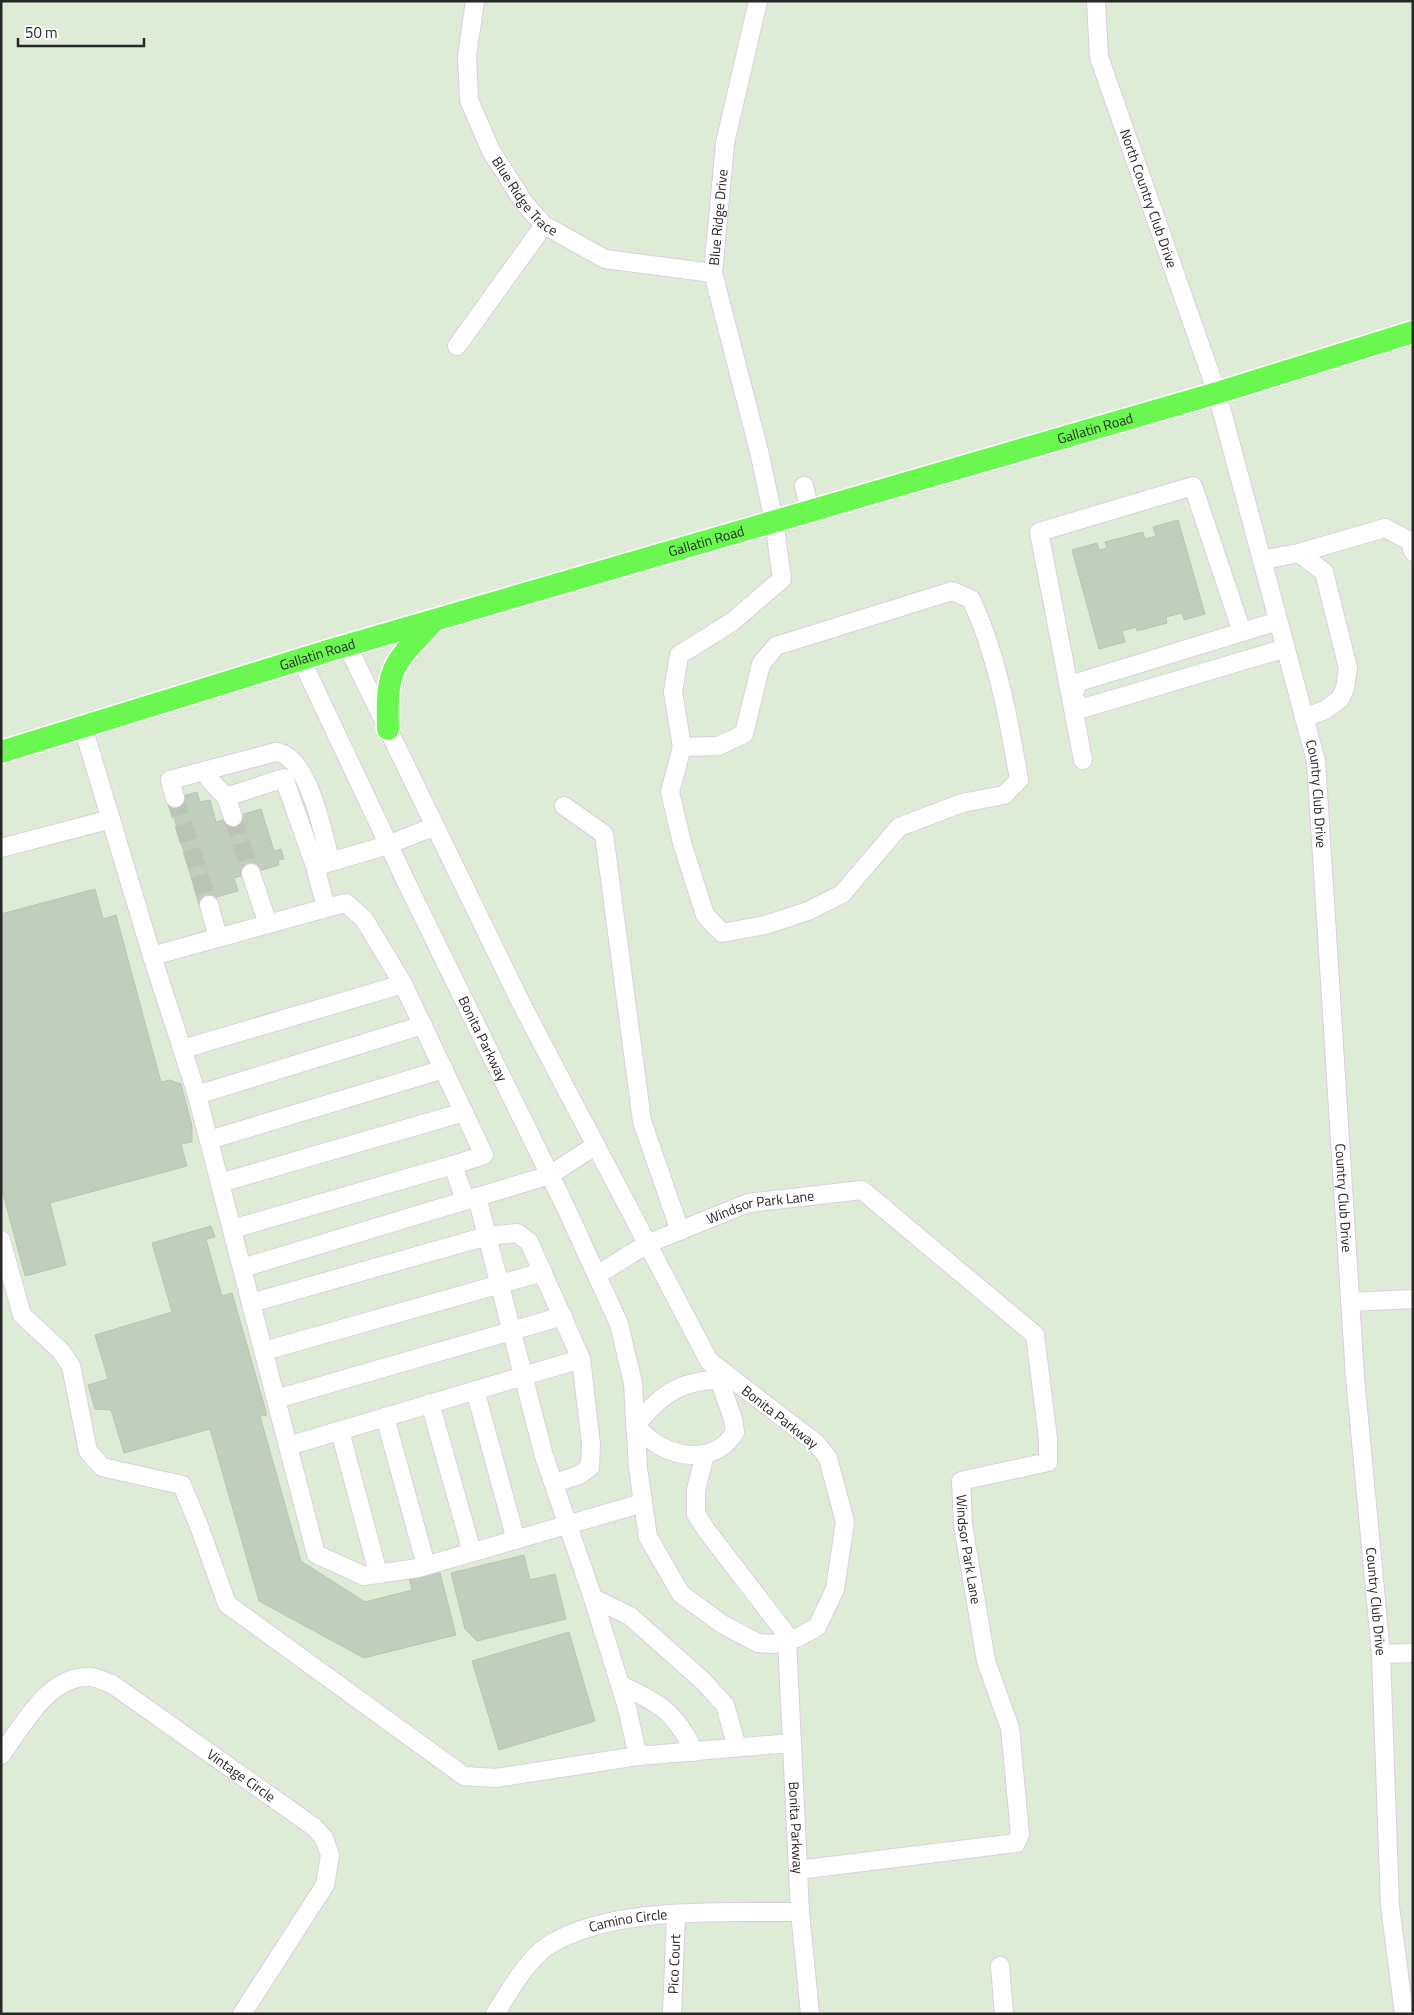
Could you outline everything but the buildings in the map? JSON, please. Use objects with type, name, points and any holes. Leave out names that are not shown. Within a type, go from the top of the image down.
[{"type":"main road","name":"Gallatin Road","points":[[1,752],[347,645],[1217,393],[1413,332]]},
{"type":"main road","points":[[388,729],[387,697],[395,664],[434,621]]},
{"type":"street","name":"Blue Ridge Trace","points":[[475,1],[467,56],[469,100],[490,151],[525,204],[544,225],[605,259],[713,273]]},
{"type":"street","name":"Blue Ridge Drive","points":[[682,746],[673,692],[679,655],[732,622],[782,579],[774,521],[713,273],[725,143],[758,1]]},
{"type":"street","name":"North Country Club Drive","points":[[1096,1],[1099,56],[1217,393]]},
{"type":"street","points":[[457,346],[544,225]]},
{"type":"street","name":"Country Club Drive","points":[[1217,393],[1316,761],[1355,1377],[1381,1654],[1390,1906],[1404,2014]]},
{"type":"street","points":[[804,486],[810,511]]},
{"type":"street","points":[[1083,760],[1039,532],[1193,486],[1242,632]]},
{"type":"street","points":[[1262,560],[1299,553],[1385,528],[1410,541],[1413,552]]},
{"type":"street","points":[[1299,553],[1324,572],[1348,668],[1345,688],[1340,699],[1325,710],[1304,718]]},
{"type":"street","points":[[952,591],[971,599],[985,630],[1013,742],[1019,780],[1004,795],[962,803],[899,827],[842,894],[808,911],[765,925],[722,933],[705,915],[682,843],[670,792],[682,746],[718,746],[744,734],[762,664],[776,646],[952,591]]},
{"type":"street","points":[[1071,698],[1079,682],[1278,621]]},
{"type":"street","name":"Bonita Parkway","points":[[301,659],[388,845],[550,1175],[619,1324],[633,1383],[643,1503],[648,1537],[681,1594],[722,1624],[758,1643],[772,1644],[789,1640],[817,1627],[835,1588],[845,1522],[828,1458],[817,1444],[725,1379],[710,1361],[522,1005],[347,645]]},
{"type":"street","points":[[1071,698],[1084,708],[1286,648]]},
{"type":"street","points":[[83,727],[152,956],[197,1095],[316,1554],[364,1576],[426,1565],[643,1503]]},
{"type":"street","points":[[175,798],[170,780],[204,776],[276,752],[291,758],[307,780],[323,864],[326,908]]},
{"type":"street","points":[[204,776],[226,797],[233,818]]},
{"type":"street","points":[[226,797],[284,778],[323,864]]},
{"type":"street","points":[[564,806],[604,834],[642,1121],[680,1230]]},
{"type":"street","points":[[1,848],[111,819]]},
{"type":"street","points":[[323,864],[388,845],[435,826]]},
{"type":"street","points":[[251,873],[268,924]]},
{"type":"street","points":[[152,956],[346,903],[364,919],[403,984],[484,1155],[232,1230]]},
{"type":"street","points":[[209,905],[218,937]]},
{"type":"street","points":[[183,1049],[403,984]]},
{"type":"street","points":[[197,1095],[423,1026]]},
{"type":"street","points":[[209,1140],[444,1069]]},
{"type":"street","points":[[220,1183],[464,1112]]},
{"type":"street","points":[[242,1268],[550,1175],[596,1145]]},
{"type":"street","points":[[453,1165],[471,1198],[487,1236],[544,1456],[593,1598],[620,1685],[638,1756]]},
{"type":"street","name":"Windsor Park Lane","points":[[597,1275],[648,1244],[748,1203],[862,1190],[1034,1335],[1048,1439],[1048,1462],[961,1481],[963,1525],[986,1661],[1010,1728],[1020,1834],[1016,1843],[798,1870]]},
{"type":"street","points":[[252,1303],[487,1236],[517,1233],[529,1242],[581,1359],[591,1444],[590,1467],[579,1475],[554,1482]]},
{"type":"street","points":[[1,1240],[22,1315],[61,1351],[71,1366],[88,1451],[102,1467],[182,1485],[227,1604],[464,1776],[496,1778],[638,1756],[792,1743]]},
{"type":"street","points":[[264,1351],[543,1272]]},
{"type":"street","points":[[1350,1302],[1413,1300]]},
{"type":"street","points":[[276,1400],[562,1316]]},
{"type":"street","points":[[288,1446],[581,1359]]},
{"type":"street","points":[[725,1379],[736,1432],[728,1444],[705,1454],[691,1456],[673,1452],[658,1445],[636,1426],[654,1403],[674,1389],[696,1381],[725,1379]]},
{"type":"street","points":[[475,1390],[516,1540]]},
{"type":"street","points":[[430,1404],[472,1552]]},
{"type":"street","points":[[385,1417],[426,1565]]},
{"type":"street","points":[[340,1431],[378,1573]]},
{"type":"street","points":[[705,1454],[696,1490],[696,1514],[789,1640]]},
{"type":"street","points":[[593,1598],[630,1616],[703,1681],[725,1705],[737,1747]]},
{"type":"street","name":"Bonita Parkway","points":[[789,1640],[800,1912],[810,2014]]},
{"type":"street","points":[[1381,1654],[1413,1653]]},
{"type":"street","name":"Vintage Circle","points":[[1,1755],[43,1698],[75,1678],[92,1676],[112,1684],[314,1827],[324,1838],[330,1854],[325,1885],[242,2014]]},
{"type":"street","points":[[620,1685],[650,1698],[669,1712],[685,1732],[694,1752]]},
{"type":"street","name":"Camino Circle","points":[[494,2014],[521,1974],[548,1946],[595,1924],[676,1914],[800,1912]]},
{"type":"street","name":"Pico Court","points":[[672,2014],[676,1914]]},
{"type":"street","points":[[1000,1966],[1004,2014]]},
{"type":"tunnel","points":[[175,798],[209,905]]},
{"type":"tunnel","points":[[233,817],[251,873]]}]
